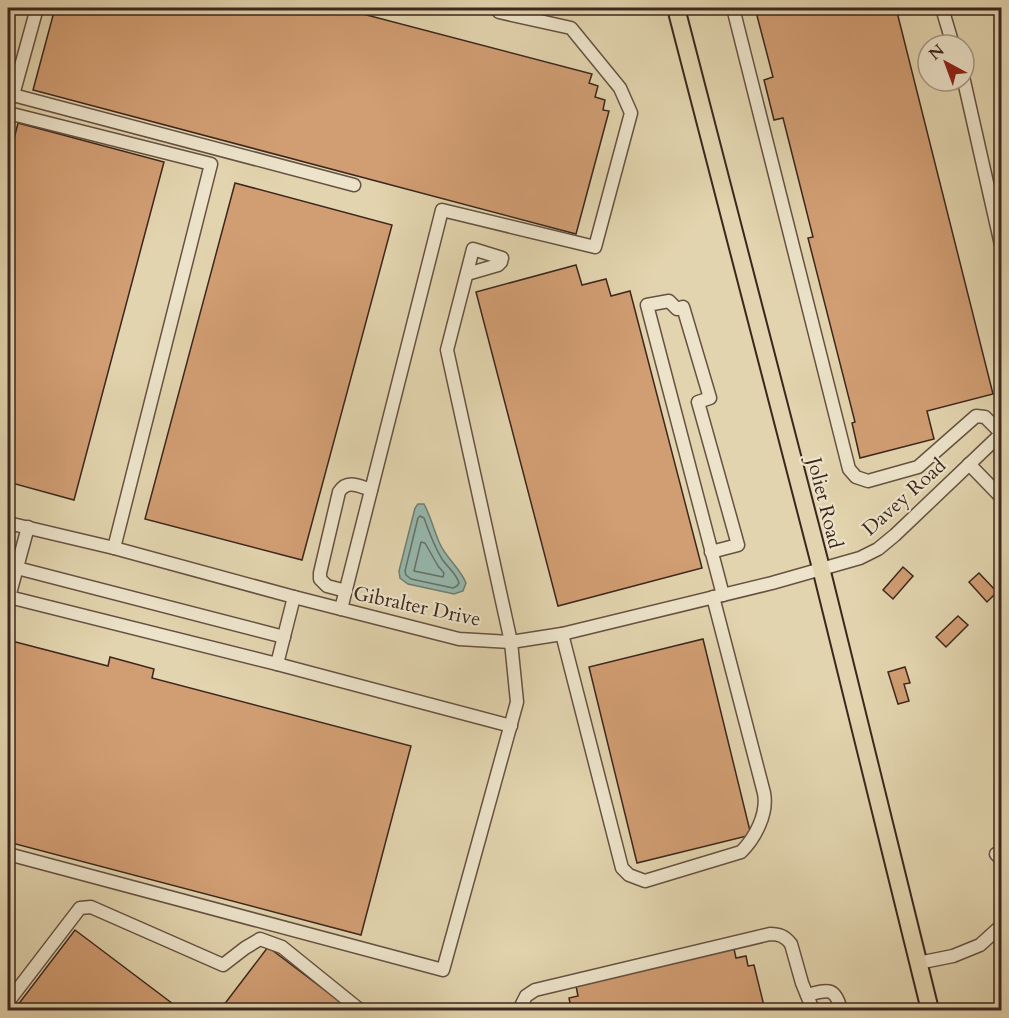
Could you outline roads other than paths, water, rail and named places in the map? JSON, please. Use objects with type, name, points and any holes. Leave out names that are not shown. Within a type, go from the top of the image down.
[{"type":"main road","name":"Joliet Road","points":[[676,8],[820,568],[930,1011]]},
{"type":"street","points":[[37,8],[10,94],[354,185]]},
{"type":"street","points":[[341,609],[442,210],[595,247],[631,113],[620,88],[571,28],[499,12],[501,8]]},
{"type":"street","points":[[733,8],[849,469],[856,477],[868,481],[918,467],[976,416],[985,417],[1001,433]]},
{"type":"street","points":[[942,8],[949,33]]},
{"type":"street","points":[[967,93],[1002,249]]},
{"type":"street","points":[[8,113],[211,164],[114,548]]},
{"type":"street","points":[[8,854],[444,970],[517,702],[511,642],[447,350],[467,274]]},
{"type":"street","points":[[562,634],[622,868],[645,881],[741,852],[759,826],[766,802],[718,596],[711,552],[647,305],[669,301],[677,309],[683,307],[710,398],[698,402],[738,545],[711,552]]},
{"type":"street","name":"Davey Road","points":[[820,568],[860,558],[878,549],[1001,433]]},
{"type":"street","points":[[969,464],[1002,498]]},
{"type":"street","points":[[346,591],[327,586],[320,579],[339,492],[344,485],[350,484],[371,490]]},
{"type":"street","name":"Gibralter Drive","points":[[8,523],[114,548],[459,639],[511,642],[562,634],[772,583],[820,568]]},
{"type":"street","points":[[28,528],[8,597],[278,664],[511,726]]},
{"type":"street","points":[[17,568],[284,637]]},
{"type":"street","points":[[278,664],[294,597]]},
{"type":"street","points":[[8,1002],[80,908],[92,907],[223,965],[260,939],[282,946],[360,1011]]},
{"type":"street","points":[[918,963],[953,956],[980,945],[1002,925]]},
{"type":"street","points":[[519,1011],[526,996],[535,990],[770,934],[782,936],[790,944],[813,1011]]},
{"type":"street","points":[[807,995],[831,991],[837,997],[841,1011]]},
{"type":"water","points":[[418,504],[424,504],[440,544],[466,583],[463,591],[454,594],[408,584],[400,578],[399,571]]}]
